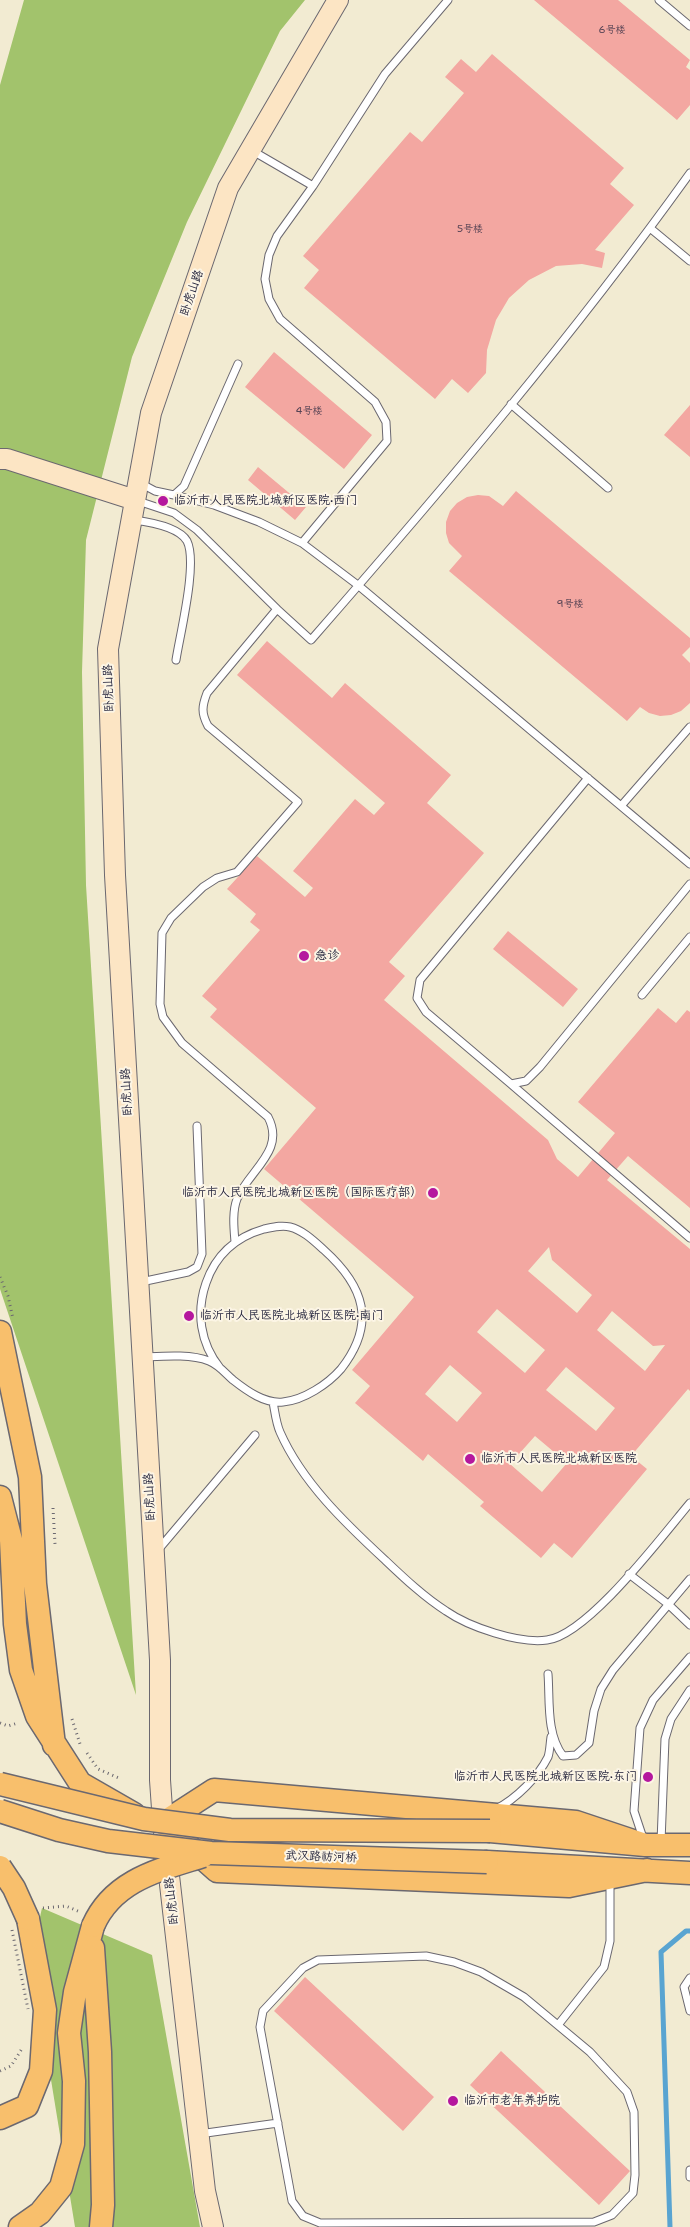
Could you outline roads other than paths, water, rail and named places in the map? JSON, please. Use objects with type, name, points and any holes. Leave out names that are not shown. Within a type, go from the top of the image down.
[{"type":"main road","points":[[0,1332],[30,1478],[35,1584],[54,1745]]},
{"type":"main road","points":[[0,1497],[11,1540],[15,1624],[22,1670],[37,1716],[80,1783],[154,1821],[217,1871],[569,1886],[647,1870],[690,1873]]},
{"type":"main road","name":"武汉路祊河桥","points":[[0,1784],[154,1821],[230,1830],[488,1822],[653,1845],[690,1844]]},
{"type":"main road","points":[[154,1821],[214,1790],[488,1822]]},
{"type":"main road","name":"武汉路祊河桥","points":[[0,1811],[58,1830],[108,1841],[211,1853],[487,1862],[647,1870]]},
{"type":"main road","points":[[20,2227],[40,2213],[60,2187],[73,2144],[74,2081],[68,2033],[88,1920],[99,1912],[116,1893],[149,1874],[211,1853]]},
{"type":"main road","points":[[0,1867],[14,1888],[27,1918],[45,2010],[41,2070],[27,2106],[0,2118]]},
{"type":"main road","points":[[88,1920],[93,1958],[100,2052],[103,2205],[101,2227]]},
{"type":"street","name":"卧虎山路","points":[[213,2227],[205,2191],[154,1821],[160,1780],[160,1660],[115,875],[108,649],[150,414],[228,188],[338,0]]},
{"type":"street","points":[[0,460],[7,459],[135,501]]},
{"type":"lane","points":[[302,543],[387,442],[386,422],[376,402],[280,318],[269,299],[265,279],[269,255],[277,236],[313,186],[385,74],[448,0]]},
{"type":"lane","points":[[658,0],[690,26]]},
{"type":"lane","points":[[250,150],[313,186]]},
{"type":"lane","points":[[135,501],[174,513],[197,530],[311,640],[359,586],[511,404],[650,228],[690,173]]},
{"type":"lane","points":[[650,228],[690,261]]},
{"type":"lane","points":[[174,495],[184,486],[238,364]]},
{"type":"lane","points":[[511,404],[608,488]]},
{"type":"lane","points":[[135,501],[155,490],[214,505],[241,515],[302,543],[359,586],[690,864]]},
{"type":"lane","points":[[135,501],[148,521],[170,528],[186,540],[192,561],[176,660]]},
{"type":"lane","points":[[235,1242],[236,1202],[245,1183],[268,1153],[274,1140],[274,1128],[268,1117],[182,1042],[163,1017],[160,1004],[162,933],[171,918],[186,902],[217,878],[236,872],[298,802],[208,726],[202,716],[207,692],[277,609]]},
{"type":"lane","points":[[621,806],[690,727]]},
{"type":"lane","points":[[588,778],[420,980],[417,998],[426,1012],[690,1238]]},
{"type":"lane","points":[[511,1084],[526,1081],[540,1067],[690,884]]},
{"type":"lane","points":[[642,995],[690,937]]},
{"type":"lane","points":[[138,1282],[188,1272],[197,1267],[202,1254],[196,1126]]},
{"type":"lane","points":[[142,1357],[197,1358],[209,1361],[255,1395],[273,1402],[298,1400],[336,1375],[358,1341],[362,1313],[358,1294],[343,1267],[309,1237],[292,1227],[278,1225],[250,1233],[222,1252],[210,1269],[203,1293],[200,1321],[210,1355],[220,1368]]},
{"type":"lane","points":[[273,1402],[279,1430],[292,1454],[318,1492],[354,1532],[405,1579],[447,1612],[482,1628],[523,1639],[548,1640],[571,1631],[592,1615],[690,1503]]},
{"type":"lane","points":[[154,1556],[255,1435]]},
{"type":"lane","points":[[629,1574],[668,1604],[690,1625]]},
{"type":"lane","points":[[548,1674],[552,1732],[555,1746],[563,1756],[576,1755],[589,1743],[594,1711],[601,1689],[613,1670],[690,1579]]},
{"type":"lane","points":[[653,1845],[634,1811],[640,1728],[653,1700],[690,1657]]},
{"type":"lane","points":[[653,1845],[665,1739],[671,1719],[690,1690]]},
{"type":"lane","points":[[488,1822],[536,1773],[548,1756],[552,1732]]},
{"type":"lane","points":[[558,2025],[604,1967],[610,1941],[610,1877]]},
{"type":"lane","points":[[426,1956],[454,1962],[482,1972],[524,1997],[558,2025],[590,2052],[627,2092],[634,2112],[635,2174],[633,2193],[612,2215],[594,2222],[320,2223],[303,2216],[292,2201],[260,2027],[263,2011],[303,1968],[318,1960],[426,1956]]},
{"type":"lane","points":[[690,1978],[684,1987],[690,2011]]},
{"type":"lane","points":[[198,2134],[278,2123]]},
{"type":"lane","points":[[690,2170],[690,2177]]},
{"type":"waterway","points":[[670,2227],[661,1952],[686,1931],[690,1931]]},
{"type":"place","name":"临沂市人民医院北城新区医院·西门","points":[[163,501]]},
{"type":"place","name":"急诊","points":[[304,956]]},
{"type":"place","name":"临沂市人民医院北城新区医院（国际医疗部）","points":[[433,1193]]},
{"type":"place","name":"临沂市人民医院北城新区医院·南门","points":[[189,1316]]},
{"type":"place","name":"临沂市人民医院北城新区医院","points":[[470,1459]]},
{"type":"place","name":"临沂市人民医院北城新区医院·东门","points":[[648,1777]]},
{"type":"place","name":"临沂市老年养护院","points":[[453,2101]]}]
